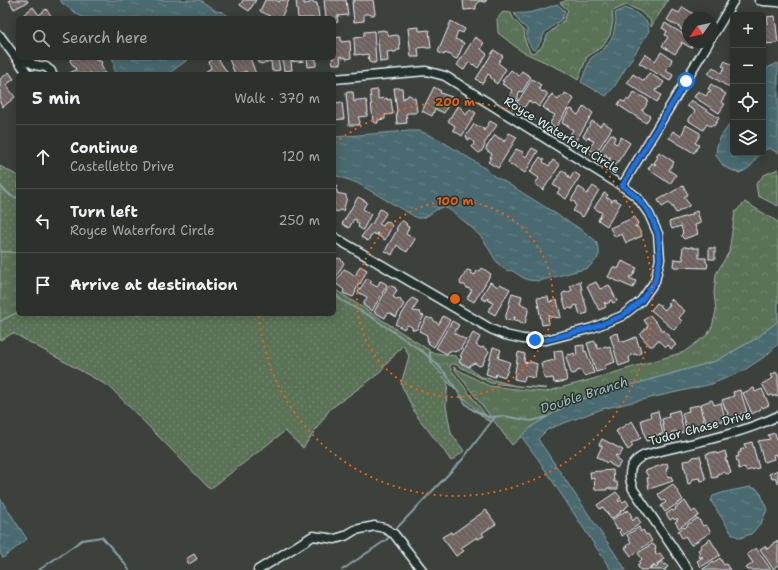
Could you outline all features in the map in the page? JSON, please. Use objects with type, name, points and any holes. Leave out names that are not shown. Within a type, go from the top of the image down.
[{"type":"street","points":[[718,27],[734,0]]},
{"type":"street","points":[[758,0],[778,2]]},
{"type":"street","points":[[0,36],[16,54]]},
{"type":"street","points":[[622,186],[705,48]]},
{"type":"street","points":[[20,60],[27,72]]},
{"type":"street","points":[[26,60],[35,65],[46,67],[51,72]]},
{"type":"street","name":"Royce Waterford Circle","points":[[336,79],[426,71],[445,76],[622,186],[637,197],[650,214],[658,234],[660,259],[655,281],[641,301],[622,316],[592,328],[546,340],[524,339],[505,336],[491,329],[336,238]]},
{"type":"street","name":"Tudor Chase Drive","points":[[688,570],[634,489],[630,476],[632,466],[637,458],[645,455],[732,434],[754,427],[778,416]]},
{"type":"street","points":[[258,570],[313,536],[335,539],[345,536],[355,530],[375,526],[384,528],[394,534],[422,570]]},
{"type":"green space","points":[[567,0],[668,0],[651,27],[650,20],[638,10],[626,5],[613,11],[613,21],[610,35],[603,46],[587,57],[578,80],[562,70],[521,51],[498,33],[497,19],[503,12],[511,13],[524,30],[525,41],[530,52],[533,53],[541,48],[548,34],[564,20],[568,10],[560,3]]},
{"type":"green space","points":[[0,166],[16,175],[16,253],[0,252]]},
{"type":"green space","points":[[778,169],[778,206],[758,196],[756,184],[764,175]]},
{"type":"green space","points":[[745,202],[778,222],[778,321],[757,338],[716,361],[572,402],[534,425],[512,445],[453,367],[489,386],[545,392],[684,352],[707,335],[712,327],[716,311],[714,293],[716,274],[729,252],[735,212]]},
{"type":"green space","points":[[0,252],[16,253],[16,313],[0,321]]},
{"type":"green space","points":[[336,290],[429,350],[431,362],[448,381],[446,406],[451,433],[464,451],[451,461],[416,415],[401,384],[409,356],[403,345],[377,375],[330,409],[303,448],[285,431],[210,489],[110,387],[13,333],[0,340],[0,321],[16,313],[16,316],[336,316]]},
{"type":"green space","points":[[430,352],[455,356],[479,376],[515,386],[490,383],[455,364],[451,364],[450,368],[491,422],[486,420],[448,382],[431,362]]},
{"type":"green space","points":[[520,386],[547,388],[545,389]]},
{"type":"water","points":[[60,0],[200,0],[216,11],[223,12],[228,16],[80,16]]},
{"type":"water","points":[[557,4],[565,11],[562,19],[545,32],[538,46],[533,50],[527,40],[527,29],[520,23],[514,13],[541,10]]},
{"type":"water","points":[[625,8],[636,13],[647,22],[649,31],[614,87],[606,96],[581,82],[590,59],[605,48],[613,36],[616,21],[615,13]]},
{"type":"water","points":[[113,60],[187,60],[171,72],[114,72]]},
{"type":"water","points":[[778,63],[778,153],[769,148],[766,150],[766,69]]},
{"type":"water","points":[[730,123],[730,156],[757,156],[751,166],[739,173],[724,167],[716,155],[720,138]]},
{"type":"water","points":[[420,131],[440,140],[488,170],[495,177],[582,230],[596,241],[599,255],[588,268],[539,281],[528,280],[511,270],[509,271],[500,266],[485,242],[476,231],[447,208],[439,208],[426,217],[418,218],[357,183],[336,176],[336,137]]},
{"type":"water","points":[[778,321],[778,344],[767,355],[743,371],[712,384],[602,409],[548,429],[538,439],[626,570],[611,570],[538,459],[521,436],[534,425],[572,402],[716,361],[757,338]]},
{"type":"water","points":[[750,487],[757,489],[761,494],[767,510],[761,523],[751,534],[740,538],[732,534],[711,501],[713,496]]},
{"type":"water","points":[[0,498],[27,539],[3,558],[0,553]]},
{"type":"building","points":[[9,0],[27,0],[28,2],[14,9]]},
{"type":"building","points":[[243,0],[256,0],[249,11],[240,5]]},
{"type":"building","points":[[265,0],[276,0],[279,2],[280,0],[289,0],[282,16],[270,16],[260,11]]},
{"type":"building","points":[[296,0],[304,0],[304,4],[313,1],[314,3],[317,3],[319,16],[298,16]]},
{"type":"building","points":[[324,0],[346,0],[348,15],[337,16],[338,22],[336,22],[336,16],[326,16]]},
{"type":"building","points":[[353,0],[373,0],[374,15],[364,14],[364,21],[354,22]]},
{"type":"building","points":[[463,0],[487,0],[485,2],[479,1],[476,9],[464,10]]},
{"type":"building","points":[[33,7],[39,15],[46,9],[51,16],[22,16]]},
{"type":"building","points":[[683,7],[690,12],[682,12],[682,30],[680,29],[681,28],[667,20],[673,10],[679,13]]},
{"type":"building","points":[[775,16],[778,43],[766,44],[766,23],[768,23],[767,17]]},
{"type":"building","points":[[451,21],[465,29],[463,33],[458,31],[455,39],[464,43],[457,59],[445,53],[444,55],[438,52]]},
{"type":"building","points":[[665,23],[682,33],[682,44],[675,54],[662,46],[668,37],[665,35],[667,31],[662,28]]},
{"type":"building","points":[[419,27],[419,31],[429,30],[431,48],[418,48],[419,57],[411,57],[408,28]]},
{"type":"building","points":[[374,31],[376,62],[371,63],[369,62],[368,54],[355,55],[354,38],[362,37],[364,32]]},
{"type":"building","points":[[377,31],[387,31],[389,36],[399,36],[400,50],[397,50],[396,52],[387,52],[388,61],[380,62]]},
{"type":"building","points":[[341,37],[341,42],[350,41],[351,58],[346,59],[346,57],[342,58],[342,56],[340,56],[341,64],[333,64],[332,60],[336,60],[336,38]]},
{"type":"building","points":[[475,37],[484,43],[481,49],[487,54],[478,68],[469,62],[464,70],[457,65]]},
{"type":"building","points":[[494,50],[503,56],[498,63],[506,69],[497,84],[488,74],[483,83],[481,83],[476,79]]},
{"type":"building","points":[[661,52],[672,59],[671,64],[665,70],[673,75],[670,81],[639,63],[645,54],[655,61]]},
{"type":"building","points":[[212,60],[219,60],[227,72],[206,72],[211,69],[209,62]]},
{"type":"building","points":[[229,60],[251,60],[255,72],[246,71],[234,72]]},
{"type":"building","points":[[257,60],[278,60],[280,70],[272,71],[271,61],[261,64],[258,63]]},
{"type":"building","points":[[282,60],[293,60],[291,61],[292,70],[284,71]]},
{"type":"building","points":[[293,60],[304,61],[296,61],[293,62]]},
{"type":"building","points":[[307,60],[316,60],[316,66],[308,67]]},
{"type":"building","points":[[70,61],[101,61],[104,72],[72,72],[76,70]]},
{"type":"building","points":[[725,61],[730,64],[730,88],[708,74],[713,67],[721,73],[725,67],[722,66]]},
{"type":"building","points":[[511,70],[519,76],[522,71],[531,77],[522,92],[520,91],[517,101],[509,98],[512,90],[502,84],[504,81],[502,81]]},
{"type":"building","points":[[9,72],[14,79],[6,85],[15,97],[3,107],[0,103],[0,79]]},
{"type":"building","points":[[649,73],[664,82],[660,88],[659,87],[655,91],[661,95],[657,102],[627,83],[633,74],[644,81]]},
{"type":"building","points":[[532,79],[541,85],[539,89],[547,93],[547,95],[539,107],[529,100],[524,108],[517,103]]},
{"type":"building","points":[[711,84],[726,94],[721,102],[725,104],[719,113],[694,97],[698,91],[706,96],[711,90],[708,89]]},
{"type":"building","points":[[434,87],[441,91],[440,93],[452,97],[444,113],[435,109],[432,116],[422,111]]},
{"type":"building","points":[[394,88],[402,88],[403,99],[408,95],[415,98],[417,111],[415,113],[406,114],[407,123],[397,124]]},
{"type":"building","points":[[378,90],[378,99],[391,99],[393,114],[385,115],[385,119],[378,120],[378,123],[376,123],[373,122],[370,91]]},
{"type":"building","points":[[353,92],[354,102],[356,100],[366,100],[367,103],[367,116],[358,117],[360,122],[359,125],[349,125],[346,93]]},
{"type":"building","points":[[634,92],[648,100],[643,110],[642,109],[642,111],[650,116],[646,123],[618,105],[620,101],[625,102],[626,100],[629,100]]},
{"type":"building","points":[[565,93],[574,99],[556,127],[553,127],[550,123],[555,115],[543,107],[553,94],[558,100],[561,96],[564,96]]},
{"type":"building","points":[[691,100],[719,118],[714,126],[707,124],[703,130],[689,121],[695,111],[687,106]]},
{"type":"building","points":[[342,102],[344,119],[336,120],[336,103]]},
{"type":"building","points":[[458,106],[465,112],[464,114],[466,115],[470,109],[476,113],[462,136],[453,130],[455,126],[448,121]]},
{"type":"building","points":[[584,106],[593,113],[575,142],[568,138],[573,130],[562,122],[569,110],[572,109],[578,115]]},
{"type":"building","points":[[490,121],[497,125],[479,153],[472,147],[474,144],[473,141],[470,139],[468,140],[466,136],[474,124],[484,129],[484,131]]},
{"type":"building","points":[[592,121],[600,126],[603,122],[612,128],[596,153],[589,149],[594,141],[589,139],[589,137],[587,139],[583,136]]},
{"type":"building","points":[[686,125],[700,133],[695,143],[699,145],[694,153],[669,138],[673,131],[681,136]]},
{"type":"building","points":[[509,133],[517,137],[498,168],[488,162],[492,154],[486,150],[486,148],[495,135],[504,142]]},
{"type":"building","points":[[611,134],[614,135],[615,138],[613,142],[617,144],[621,137],[630,143],[616,165],[609,161],[611,157],[609,159],[606,156],[607,155],[605,154],[604,156],[599,153]]},
{"type":"building","points":[[532,148],[538,151],[525,173],[509,164],[508,162],[516,149],[523,152],[526,157]]},
{"type":"building","points":[[659,152],[674,162],[669,170],[676,175],[670,184],[648,169],[652,163],[655,165],[656,164],[654,163]]},
{"type":"building","points":[[540,157],[544,160],[543,162],[549,166],[553,160],[560,165],[543,190],[535,184],[539,178],[530,172]]},
{"type":"building","points":[[562,170],[567,173],[566,174],[570,179],[574,172],[580,176],[566,199],[557,193],[560,189],[553,185]]},
{"type":"building","points":[[593,186],[599,190],[583,217],[573,211],[576,206],[575,202],[571,200],[579,187],[587,194]]},
{"type":"building","points":[[683,186],[688,194],[684,197],[689,206],[676,213],[673,208],[674,207],[672,207],[669,203],[662,207],[658,200]]},
{"type":"building","points":[[336,190],[337,193],[346,195],[347,198],[343,211],[340,210],[337,212]]},
{"type":"building","points":[[604,193],[608,195],[606,198],[612,200],[611,202],[614,199],[621,203],[607,226],[598,220],[602,213],[594,208]]},
{"type":"building","points":[[358,197],[367,202],[363,209],[371,214],[363,230],[358,227],[359,224],[356,222],[357,220],[354,219],[349,228],[342,224]]},
{"type":"building","points":[[380,209],[386,214],[379,224],[383,226],[386,221],[392,226],[385,240],[377,235],[378,233],[376,235],[373,233],[368,241],[361,237],[371,223],[372,224]]},
{"type":"building","points":[[697,211],[701,223],[695,225],[698,234],[684,239],[681,235],[683,233],[681,226],[672,229],[669,222],[693,214],[692,213]]},
{"type":"building","points":[[635,217],[638,224],[635,227],[637,226],[642,236],[626,243],[622,234],[615,237],[610,228]]},
{"type":"building","points":[[401,221],[409,227],[406,234],[414,237],[415,239],[407,252],[397,245],[392,255],[385,251]]},
{"type":"building","points":[[683,247],[699,248],[699,258],[706,258],[706,262],[708,264],[707,268],[674,267],[674,259],[683,260]]},
{"type":"building","points":[[709,248],[715,248],[715,259],[709,259]]},
{"type":"building","points":[[336,258],[341,259],[344,263],[336,277]]},
{"type":"building","points":[[622,261],[637,268],[632,277],[630,276],[629,278],[636,281],[633,288],[608,277],[613,267],[618,269]]},
{"type":"building","points":[[360,266],[367,270],[353,297],[343,293],[344,290],[336,284],[336,281],[344,269],[355,276]]},
{"type":"building","points":[[482,268],[491,274],[474,302],[467,298],[472,290],[467,288],[465,285],[461,285],[460,282],[467,270],[471,271],[471,273],[475,275],[477,271],[480,271]]},
{"type":"building","points":[[367,278],[372,281],[370,283],[377,287],[380,281],[387,285],[372,311],[363,305],[367,297],[358,292]]},
{"type":"building","points":[[580,281],[588,313],[580,315],[577,305],[574,306],[573,309],[566,309],[562,295],[565,292],[567,293],[572,290],[570,286]]},
{"type":"building","points":[[490,282],[498,287],[500,284],[510,289],[495,315],[488,311],[493,303],[487,298],[486,301],[481,298]]},
{"type":"building","points":[[596,282],[600,289],[609,285],[617,301],[613,303],[611,300],[606,304],[605,302],[606,307],[599,310],[587,286]]},
{"type":"building","points":[[389,285],[397,290],[393,297],[401,300],[404,304],[396,317],[390,313],[387,314],[385,318],[374,312]]},
{"type":"building","points":[[512,293],[522,296],[520,304],[529,307],[525,324],[514,320],[515,317],[513,321],[505,319]]},
{"type":"building","points":[[548,297],[549,302],[557,300],[561,317],[555,318],[548,316],[549,324],[542,325],[537,298]]},
{"type":"building","points":[[412,298],[418,301],[413,311],[420,312],[421,315],[424,316],[417,329],[414,330],[408,325],[404,329],[395,324]]},
{"type":"building","points":[[671,299],[685,311],[679,318],[682,321],[674,330],[651,310],[657,303],[665,310],[670,305],[667,303]]},
{"type":"building","points":[[650,315],[676,345],[671,349],[668,345],[666,347],[659,341],[657,341],[653,346],[650,346],[640,335],[648,326],[644,320]]},
{"type":"building","points":[[443,316],[450,320],[434,347],[428,343],[427,335],[419,331],[427,317],[430,319],[432,318],[439,324]]},
{"type":"building","points":[[452,321],[459,325],[454,333],[466,340],[459,351],[449,351],[447,354],[436,348]]},
{"type":"building","points":[[473,333],[480,337],[476,345],[489,351],[482,365],[479,366],[475,363],[469,367],[459,362],[462,357],[460,356]]},
{"type":"building","points":[[618,333],[620,341],[624,342],[636,337],[641,352],[637,355],[631,355],[629,358],[630,362],[619,366],[610,335]]},
{"type":"building","points":[[595,341],[598,349],[610,346],[615,362],[606,365],[606,369],[596,372],[587,343]]},
{"type":"building","points":[[584,345],[584,352],[586,351],[594,373],[584,376],[581,370],[573,374],[571,373],[566,357],[569,354],[574,353],[575,356],[577,355],[576,346]]},
{"type":"building","points":[[493,347],[501,350],[498,358],[510,362],[505,377],[496,374],[495,377],[486,374]]},
{"type":"building","points":[[562,350],[567,381],[554,383],[553,378],[544,378],[541,363],[555,360],[554,351]]},
{"type":"building","points":[[519,352],[525,354],[524,362],[537,364],[535,378],[525,376],[524,381],[514,379]]},
{"type":"building","points":[[776,372],[778,375],[778,396],[776,397],[775,395],[773,397],[772,395],[769,396],[762,384],[773,378],[771,375]]},
{"type":"building","points":[[754,388],[755,392],[762,389],[769,405],[763,408],[762,406],[760,407],[761,409],[752,414],[743,393]]},
{"type":"building","points":[[740,390],[747,412],[735,416],[736,419],[729,421],[727,411],[722,400],[734,396],[733,392]]},
{"type":"building","points":[[712,400],[714,405],[721,403],[725,418],[723,418],[720,422],[716,420],[717,423],[707,426],[701,404]]},
{"type":"building","points":[[700,405],[705,428],[698,429],[697,425],[692,426],[689,430],[686,428],[682,413],[689,411],[688,407]]},
{"type":"building","points":[[679,410],[684,432],[677,434],[676,431],[668,435],[667,433],[665,434],[662,419],[669,417],[668,413]]},
{"type":"building","points":[[658,411],[663,434],[652,436],[653,440],[646,441],[641,420],[651,417],[650,413]]},
{"type":"building","points":[[632,421],[641,438],[631,443],[633,446],[628,450],[616,431]]},
{"type":"building","points":[[775,433],[778,443],[778,455],[773,455],[774,459],[764,462],[758,441],[770,439],[768,435]]},
{"type":"building","points":[[602,439],[623,450],[619,456],[615,456],[618,458],[617,460],[621,462],[617,468],[597,457],[602,446],[599,445]]},
{"type":"building","points":[[752,442],[759,468],[746,471],[745,467],[739,469],[736,457],[739,456],[738,453],[741,452],[740,450],[746,448],[744,444]]},
{"type":"building","points":[[725,451],[727,458],[725,458],[731,473],[727,474],[724,472],[717,474],[718,477],[712,478],[706,454],[714,452],[717,454]]},
{"type":"building","points":[[700,456],[706,480],[701,481],[700,478],[693,479],[691,483],[688,484],[683,461],[691,460],[693,457]]},
{"type":"building","points":[[667,463],[668,467],[666,470],[668,477],[671,476],[673,481],[649,489],[647,478],[649,478],[645,471]]},
{"type":"building","points":[[613,470],[614,482],[617,482],[618,489],[607,488],[607,490],[595,490],[594,478],[591,479],[590,472]]},
{"type":"building","points":[[778,470],[778,484],[775,477],[772,479],[769,474]]},
{"type":"building","points":[[673,484],[683,500],[665,512],[661,506],[666,502],[664,500],[662,501],[658,494]]},
{"type":"building","points":[[616,492],[621,498],[618,500],[619,502],[621,500],[623,502],[626,500],[629,505],[611,519],[603,507],[600,509],[597,505]]},
{"type":"building","points":[[685,501],[692,512],[695,510],[699,515],[679,528],[675,522],[678,520],[677,518],[675,520],[673,518],[670,520],[666,514],[676,509],[675,508]]},
{"type":"building","points":[[486,510],[496,524],[482,533],[484,536],[478,539],[477,537],[461,548],[464,551],[456,556],[442,537],[451,532],[452,534]]},
{"type":"building","points":[[628,510],[633,521],[637,517],[641,523],[622,536],[619,532],[621,530],[619,528],[617,529],[612,520]]},
{"type":"building","points":[[698,518],[703,526],[706,525],[711,532],[691,545],[685,536],[682,538],[678,531],[684,527],[685,528]]},
{"type":"building","points":[[639,527],[641,532],[643,530],[646,535],[648,534],[652,541],[631,556],[625,548],[631,542],[627,535]]},
{"type":"building","points":[[710,539],[720,555],[701,567],[697,561],[703,557],[702,556],[700,558],[698,554],[700,553],[698,550],[701,548],[700,546]]},
{"type":"building","points":[[777,541],[778,565],[773,569],[760,549],[765,546],[767,549]]},
{"type":"building","points":[[652,544],[656,547],[656,555],[660,553],[664,559],[647,570],[640,570],[637,565],[642,559],[638,553]]},
{"type":"building","points":[[756,548],[771,570],[748,570],[746,568],[753,563],[747,554]]},
{"type":"building","points":[[194,554],[197,559],[189,564],[186,559]]},
{"type":"building","points":[[720,558],[724,565],[726,564],[730,570],[703,570],[703,569]]},
{"type":"building","points":[[662,561],[664,565],[666,564],[668,567],[665,569],[666,570],[649,570],[655,566],[656,568]]},
{"type":"waterway","name":"Double Branch","points":[[0,186],[11,196],[16,197]]},
{"type":"waterway","name":"Double Branch","points":[[336,295],[341,300],[373,318],[423,352],[436,363],[448,377],[466,404],[473,410],[489,417],[504,416],[531,421],[547,417]]},
{"type":"waterway","points":[[394,531],[462,460],[495,417]]},
{"type":"waterway","points":[[342,570],[391,535]]},
{"type":"waterway","points":[[39,570],[82,540],[102,537],[129,570]]},
{"type":"route","points":[[535,340],[546,340],[592,328],[622,316],[641,301],[655,281],[660,259],[658,234],[650,214],[637,197],[622,186],[686,81]]}]
